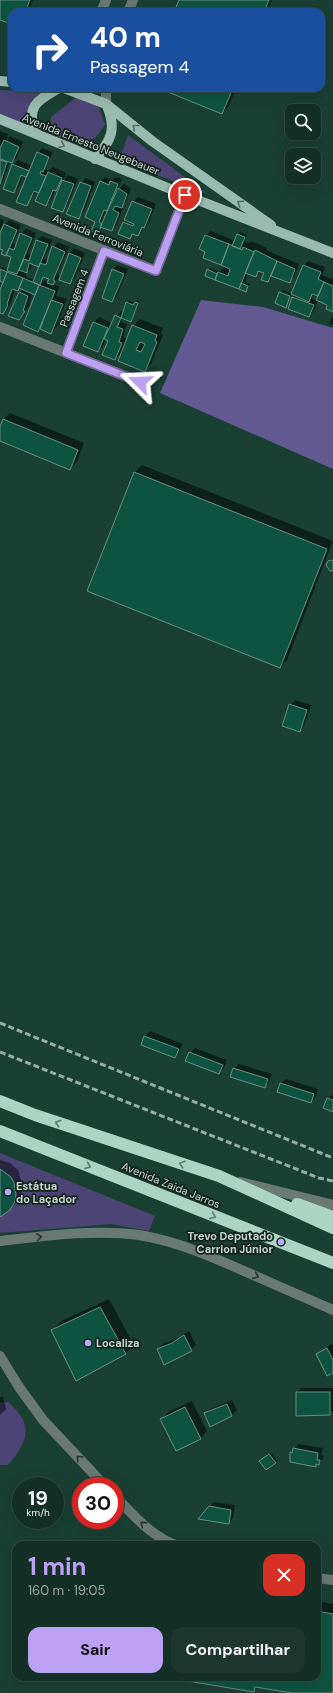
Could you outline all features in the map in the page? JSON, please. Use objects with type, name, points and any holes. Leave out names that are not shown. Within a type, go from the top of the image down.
[{"type":"highway","name":"Avenida Zaida Jarros","points":[[0,1101],[35,1115],[219,1176],[333,1228]]},
{"type":"highway","name":"Avenida Zaida Jarros","points":[[0,1131],[333,1263]]},
{"type":"highway","points":[[219,1176],[333,1217]]},
{"type":"main road","points":[[37,134],[32,124],[31,113],[34,105],[39,99],[52,92]]},
{"type":"main road","name":"Avenida Ernesto Neugebauer","points":[[74,92],[106,104],[152,141],[284,234]]},
{"type":"main road","points":[[95,159],[108,142],[113,129],[112,116],[106,104]]},
{"type":"main road","name":"Avenida Ernesto Neugebauer","points":[[0,119],[95,159],[333,253]]},
{"type":"street","points":[[106,92],[106,104]]},
{"type":"street","name":"Avenida Ferroviária","points":[[0,209],[156,271],[185,195]]},
{"type":"street","name":"Passagem 4","points":[[66,353],[104,251]]},
{"type":"street","points":[[0,327],[140,382]]},
{"type":"street","points":[[219,1176],[333,1205]]},
{"type":"street","points":[[0,1241],[61,1234],[117,1234],[157,1238],[176,1243],[333,1310]]},
{"type":"street","points":[[0,1356],[19,1388],[43,1420],[97,1477]]},
{"type":"street","points":[[124,1506],[139,1522],[166,1541]]},
{"type":"street","points":[[321,1578],[333,1580]]},
{"type":"shaded area","points":[[0,90],[8,90],[8,92],[41,92],[32,100],[23,125],[0,115]]},
{"type":"shaded area","points":[[78,96],[99,107],[105,125],[92,142],[78,147],[51,134],[51,117]]},
{"type":"shaded area","points":[[128,135],[208,194],[119,161]]},
{"type":"shaded area","points":[[201,300],[263,307],[333,328],[333,469],[160,393]]},
{"type":"shaded area","points":[[0,1153],[155,1216],[149,1231],[111,1224],[0,1233]]},
{"type":"shaded area","points":[[8,1402],[22,1418],[26,1433],[21,1448],[8,1465],[0,1465],[0,1403]]},
{"type":"building","points":[[0,0],[30,0],[27,8],[8,8],[8,23],[0,20]]},
{"type":"building","points":[[179,0],[269,0],[266,8],[176,8]]},
{"type":"building","points":[[168,92],[231,92],[222,114]]},
{"type":"building","points":[[4,140],[19,147],[12,163],[0,159],[0,148]]},
{"type":"building","points":[[37,152],[49,157],[43,172],[41,171],[40,174],[46,176],[39,193],[34,191],[27,206],[16,202]]},
{"type":"building","points":[[0,160],[7,162],[0,184]]},
{"type":"building","points":[[12,164],[29,171],[26,177],[21,175],[14,193],[3,189]]},
{"type":"building","points":[[48,172],[62,178],[56,191],[53,190],[46,206],[35,201]]},
{"type":"building","points":[[62,180],[74,184],[63,212],[51,208]]},
{"type":"building","points":[[100,181],[109,185],[110,181],[118,184],[107,211],[104,210],[99,222],[102,224],[98,234],[91,231],[95,222],[85,217]]},
{"type":"building","points":[[80,182],[91,186],[79,219],[66,214]]},
{"type":"building","points":[[118,188],[127,194],[122,208],[115,206],[113,210],[119,213],[112,231],[100,227]]},
{"type":"building","points":[[132,201],[152,209],[144,228],[142,227],[138,236],[132,234],[130,239],[118,234],[123,222],[133,226],[134,224],[124,220]]},
{"type":"building","points":[[4,224],[17,230],[6,256],[1,254],[3,250],[0,249],[0,233]]},
{"type":"building","points":[[20,233],[32,238],[17,274],[7,271],[11,257],[6,255],[9,248],[14,250]]},
{"type":"building","points":[[237,234],[245,237],[240,249],[232,246]]},
{"type":"building","points":[[205,235],[229,244],[221,265],[203,258],[205,252],[199,249]]},
{"type":"building","points":[[36,240],[48,244],[39,267],[29,263],[27,273],[19,270],[24,259],[29,261]]},
{"type":"building","points":[[229,244],[242,250],[243,247],[254,252],[239,289],[215,280],[218,272],[228,276],[230,269],[221,265]]},
{"type":"building","points":[[52,246],[65,252],[53,280],[55,281],[53,285],[47,283],[49,279],[43,277],[40,285],[33,282],[40,263],[46,265]]},
{"type":"building","points":[[255,250],[277,261],[268,282],[261,280],[264,273],[258,271],[256,277],[245,273]]},
{"type":"building","points":[[69,253],[81,258],[70,284],[59,280]]},
{"type":"building","points":[[277,261],[295,269],[290,283],[271,276]]},
{"type":"building","points":[[303,265],[321,272],[318,279],[324,282],[318,296],[312,294],[309,302],[291,294]]},
{"type":"building","points":[[0,269],[7,272],[3,283],[0,281]]},
{"type":"building","points":[[112,269],[124,274],[112,302],[102,298]]},
{"type":"building","points":[[207,269],[217,274],[215,280],[205,276]]},
{"type":"building","points":[[7,272],[23,278],[18,291],[12,289],[7,304],[8,305],[3,314],[0,313],[0,290]]},
{"type":"building","points":[[23,278],[39,285],[35,295],[19,288]]},
{"type":"building","points":[[324,282],[333,286],[333,312],[326,309],[327,305],[316,300]]},
{"type":"building","points":[[241,283],[248,286],[246,292],[239,289]]},
{"type":"building","points":[[39,285],[55,291],[38,332],[23,325]]},
{"type":"building","points":[[19,292],[28,296],[23,311],[25,311],[19,320],[8,316]]},
{"type":"building","points":[[279,292],[290,296],[286,308],[275,303]]},
{"type":"building","points":[[292,297],[314,305],[309,317],[288,309]]},
{"type":"building","points":[[51,300],[63,304],[51,334],[40,329]]},
{"type":"building","points":[[126,302],[133,305],[135,302],[138,303],[131,322],[121,318]]},
{"type":"building","points":[[115,315],[121,318],[117,327],[123,329],[119,342],[122,343],[115,360],[102,355],[108,341],[104,339]]},
{"type":"building","points":[[93,322],[108,328],[98,352],[83,346]]},
{"type":"building","points":[[132,325],[157,335],[155,341],[157,342],[145,372],[118,361]],"holes":[[[140,342],[145,344],[141,352],[136,350]]]},
{"type":"building","points":[[3,419],[78,450],[70,470],[0,441],[0,426]]},
{"type":"building","points":[[134,472],[327,549],[280,668],[87,591]]},
{"type":"building","points":[[333,560],[333,571],[330,571],[326,565],[328,561]]},
{"type":"building","points":[[289,704],[307,710],[300,732],[282,726]]},
{"type":"building","points":[[144,1036],[179,1049],[175,1058],[141,1045]]},
{"type":"building","points":[[189,1052],[223,1065],[219,1074],[185,1061]]},
{"type":"building","points":[[233,1068],[268,1079],[265,1088],[230,1077]]},
{"type":"building","points":[[280,1083],[314,1094],[311,1103],[277,1092]]},
{"type":"building","points":[[327,1098],[333,1100],[333,1112],[323,1108]]},
{"type":"building","name":"Estátua do Laçador","points":[[0,1169],[11,1177],[16,1194],[15,1201],[10,1210],[0,1217]]},
{"type":"building","name":"Localiza","points":[[100,1307],[126,1354],[76,1381],[51,1330]]},
{"type":"building","points":[[184,1335],[192,1351],[164,1365],[157,1349],[172,1343]]},
{"type":"building","points":[[327,1348],[333,1360],[333,1373],[327,1376],[316,1354]]},
{"type":"building","points":[[296,1392],[330,1392],[330,1415],[296,1416]]},
{"type":"building","points":[[227,1404],[232,1416],[210,1427],[204,1413]]},
{"type":"building","points":[[185,1407],[201,1439],[176,1451],[160,1419]]},
{"type":"building","points":[[293,1448],[318,1453],[317,1460],[320,1460],[319,1465],[316,1464],[316,1467],[290,1462],[290,1452],[292,1453]]},
{"type":"building","points":[[269,1454],[276,1463],[266,1470],[259,1461]]},
{"type":"building","points":[[209,1506],[231,1510],[229,1524],[198,1519]]},
{"type":"building","points":[[321,1612],[333,1614],[333,1693],[292,1693],[255,1687],[254,1692],[187,1681],[321,1681]]},
{"type":"railway","points":[[0,1023],[333,1158]]},
{"type":"railway","points":[[0,1052],[319,1178],[333,1181]]},
{"type":"place","name":"Estátua do Laçador","points":[[8,1192]]},
{"type":"place","name":"Trevo Deputado Carrion Júnior","points":[[281,1242]]},
{"type":"place","name":"Localiza","points":[[88,1343]]},
{"type":"route","points":[[140,382],[66,353],[104,251],[156,271],[185,195]]}]
